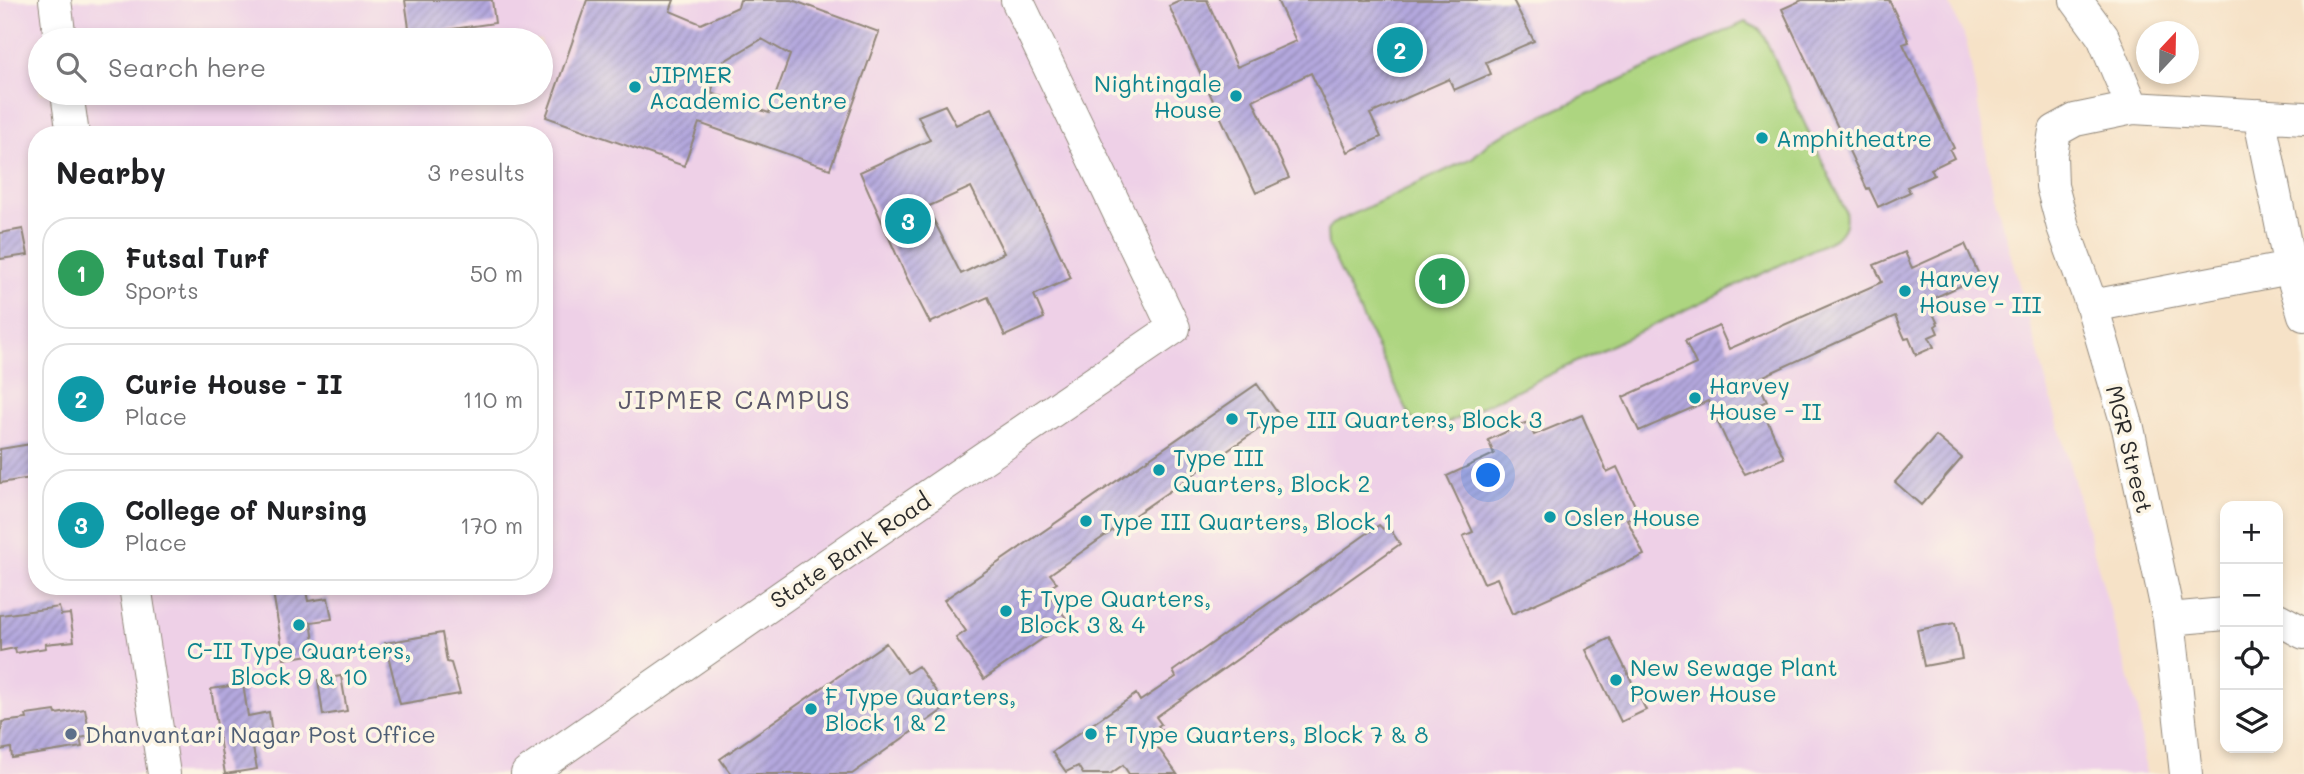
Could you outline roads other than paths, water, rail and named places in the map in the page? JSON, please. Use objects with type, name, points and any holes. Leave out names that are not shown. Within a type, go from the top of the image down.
[{"type":"street","points":[[55,0],[58,28]]},
{"type":"street","name":"State Bank Road","points":[[527,774],[1174,328],[1017,0]]},
{"type":"street","points":[[2076,0],[2104,37],[2133,108],[2304,118]]},
{"type":"street","points":[[69,105],[72,126]]},
{"type":"street","name":"MGR Street","points":[[2133,108],[2076,120],[2055,131],[2051,155],[2052,186],[2063,227],[2092,306],[2128,428],[2169,619],[2186,774]]},
{"type":"street","points":[[2259,115],[2290,268],[2304,315]]},
{"type":"street","points":[[2092,306],[2290,268]]},
{"type":"street","points":[[136,595],[163,774]]},
{"type":"street","points":[[2169,619],[2220,614]]},
{"type":"street","points":[[2283,622],[2304,633]]},
{"type":"place","name":"Curie House - II","points":[[1400,50]]},
{"type":"place","name":"JIPMER Academic Centre","points":[[635,87]]},
{"type":"place","name":"Nightingale House","points":[[1236,96]]},
{"type":"place","name":"Amphitheatre","points":[[1762,138]]},
{"type":"place","name":"College of Nursing","points":[[908,221]]},
{"type":"place","name":"Futsal Turf","points":[[1442,281]]},
{"type":"place","name":"Harvey House - III","points":[[1905,291]]},
{"type":"place","name":"Harvey House - II","points":[[1695,398]]},
{"type":"place","name":"Type III Quarters, Block 3","points":[[1232,419]]},
{"type":"place","name":"Type III Quarters, Block 2","points":[[1159,470]]},
{"type":"place","name":"Osler House","points":[[1550,517]]},
{"type":"place","name":"Type III Quarters, Block 1","points":[[1086,521]]},
{"type":"place","name":"F Type Quarters, Block 3 & 4","points":[[1006,611]]},
{"type":"place","name":"C-II Type Quarters, Block 9 & 10","points":[[299,625]]},
{"type":"place","name":"New Sewage Plant Power House","points":[[1616,680]]},
{"type":"place","name":"F Type Quarters, Block 1 & 2","points":[[811,709]]},
{"type":"place","name":"Dhanvantari Nagar Post Office","points":[[71,734]]},
{"type":"place","name":"F Type Quarters, Block 7 & 8","points":[[1091,734]]},
{"type":"district","name":"JIPMER CAMPUS","points":[[735,399]]}]
